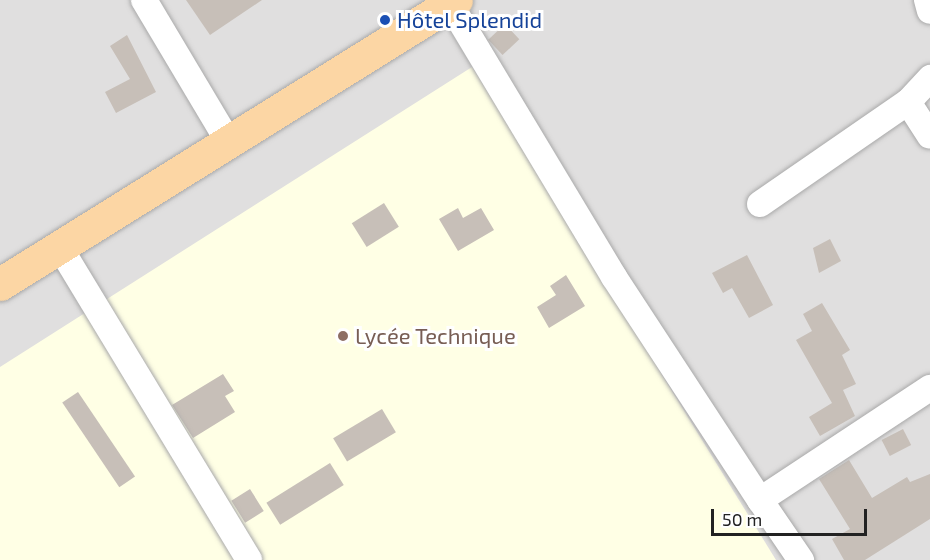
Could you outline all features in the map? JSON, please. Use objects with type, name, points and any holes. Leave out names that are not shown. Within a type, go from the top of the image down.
[{"type":"main road","points":[[0,284],[453,2]]},
{"type":"street","points":[[144,0],[228,141]]},
{"type":"street","points":[[927,0],[930,11]]},
{"type":"street","points":[[453,2],[614,277],[801,560]]},
{"type":"street","points":[[760,204],[908,102],[930,78]]},
{"type":"street","points":[[908,102],[930,136]]},
{"type":"street","points":[[59,246],[249,560]]},
{"type":"street","points":[[760,500],[930,388]]},
{"type":"shaded area","points":[[0,0],[930,0],[930,560],[0,560]]},
{"type":"shaded area","name":"Lycée Technique","points":[[472,67],[776,560],[0,560],[0,367]]},
{"type":"building","points":[[186,0],[262,0],[210,35]]},
{"type":"building","points":[[505,24],[519,39],[503,55],[488,40]]},
{"type":"building","points":[[127,35],[156,92],[116,113],[105,92],[130,79],[110,46]]},
{"type":"building","points":[[384,203],[399,227],[367,247],[352,223]]},
{"type":"building","points":[[458,208],[463,218],[481,208],[494,230],[458,251],[439,219]]},
{"type":"building","points":[[830,239],[841,261],[819,273],[813,248]]},
{"type":"building","points":[[747,255],[773,305],[749,318],[732,288],[723,293],[712,273]]},
{"type":"building","points":[[566,275],[585,306],[549,328],[537,307],[556,295],[550,286]]},
{"type":"building","points":[[822,303],[850,350],[842,355],[856,384],[843,390],[855,416],[820,436],[809,417],[832,403],[796,340],[812,331],[803,314]]},
{"type":"building","points":[[223,374],[234,391],[225,396],[235,412],[193,438],[172,405]]},
{"type":"building","points":[[78,392],[135,477],[119,487],[62,403]]},
{"type":"building","points":[[382,409],[396,432],[347,462],[333,438]]},
{"type":"building","points":[[903,429],[911,445],[890,456],[882,440]]},
{"type":"building","points":[[849,460],[872,498],[907,477],[910,482],[930,474],[930,519],[865,560],[844,560],[832,539],[850,529],[819,479]]},
{"type":"building","points":[[330,463],[344,485],[280,525],[266,503]]},
{"type":"building","points":[[250,489],[264,511],[245,523],[231,501]]},
{"type":"place","name":"Hôtel Splendid","points":[[385,20]]},
{"type":"place","name":"Lycée Technique","points":[[343,336]]}]
